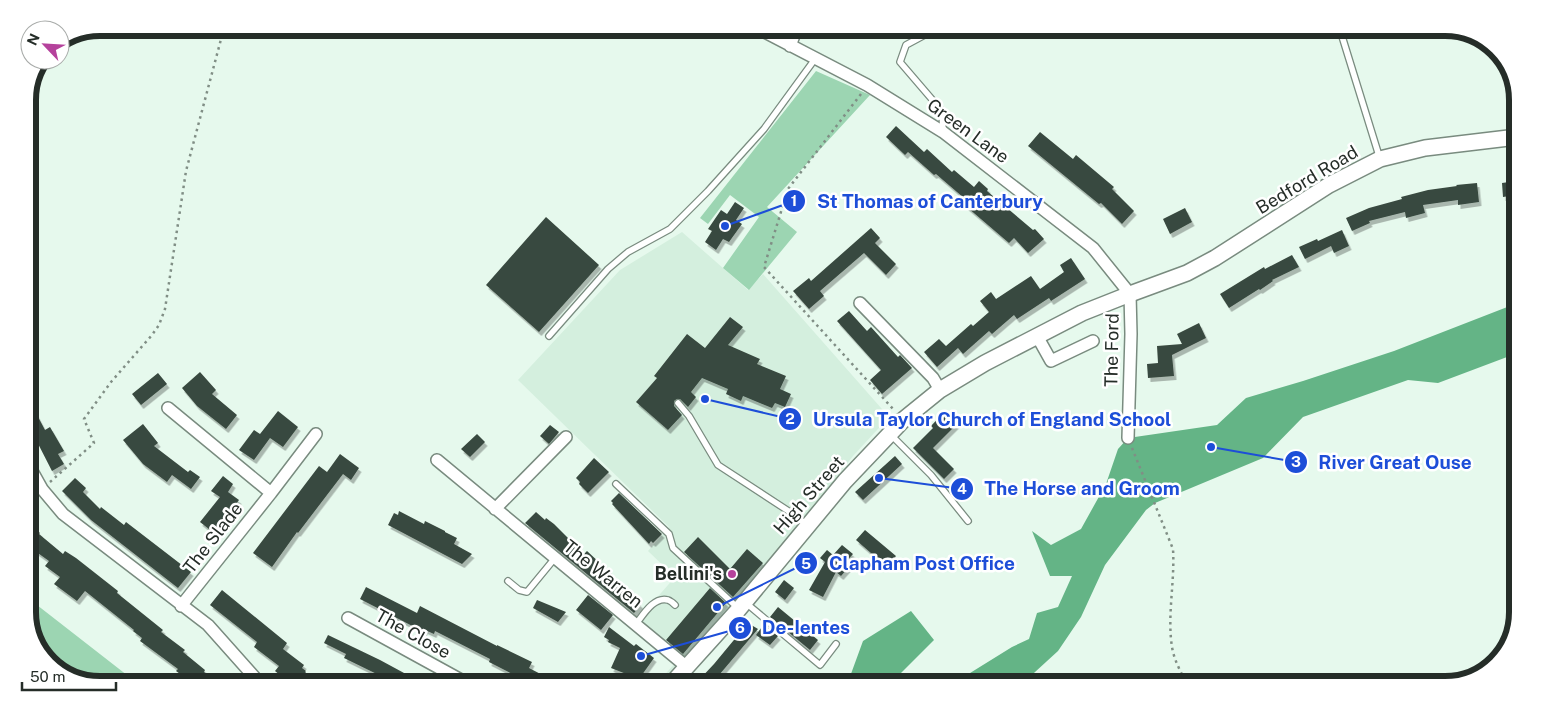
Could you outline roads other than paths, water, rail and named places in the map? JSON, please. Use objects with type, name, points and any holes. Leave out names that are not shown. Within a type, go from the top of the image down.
[{"type":"street","name":"Green Lane","points":[[772,36],[867,85],[943,132],[1094,248],[1130,294]]},
{"type":"street","points":[[790,46],[794,36]]},
{"type":"street","name":"Bedford Road","points":[[1130,294],[1187,273],[1215,258],[1329,185],[1380,159],[1425,148],[1509,138]]},
{"type":"street","name":"High Street","points":[[679,676],[742,605],[845,481],[903,420],[940,390],[985,363],[1082,313],[1130,294]]},
{"type":"street","name":"The Ford","points":[[1128,438],[1130,294]]},
{"type":"street","points":[[860,303],[933,378],[940,390]]},
{"type":"street","points":[[1037,336],[1051,361],[1093,341]]},
{"type":"street","points":[[168,408],[271,493]]},
{"type":"street","name":"The Slade","points":[[181,606],[316,434]]},
{"type":"street","points":[[495,509],[566,437]]},
{"type":"street","name":"The Warren","points":[[437,460],[687,667]]},
{"type":"street","points":[[36,478],[42,489],[63,514],[208,625],[253,676]]},
{"type":"street","name":"The Close","points":[[348,618],[455,676]]},
{"type":"lane","points":[[923,36],[906,45],[900,62],[942,111],[943,132]]},
{"type":"lane","points":[[1342,36],[1380,159]]},
{"type":"lane","points":[[549,336],[608,268],[628,252],[670,229],[708,191],[764,129],[815,59]]},
{"type":"lane","points":[[678,403],[689,416],[718,465],[807,525]]},
{"type":"lane","points":[[889,434],[931,475],[968,520]]},
{"type":"lane","points":[[616,484],[669,534],[673,548],[742,605],[820,665],[836,644]]},
{"type":"lane","points":[[508,581],[519,590],[527,592],[556,558]]},
{"type":"lane","points":[[636,624],[650,607],[659,601],[668,600],[675,604]]},
{"type":"place","name":"St Thomas of Canterbury","points":[[725,226]]},
{"type":"place","name":"Ursula Taylor Church of England School","points":[[705,399]]},
{"type":"place","name":"River Great Ouse","points":[[1211,447]]},
{"type":"place","name":"The Horse and Groom","points":[[879,478]]},
{"type":"place","name":"Bellini's","points":[[732,574]]},
{"type":"place","name":"Clapham Post Office","points":[[717,607]]},
{"type":"place","name":"De-Ientes","points":[[641,656]]}]
